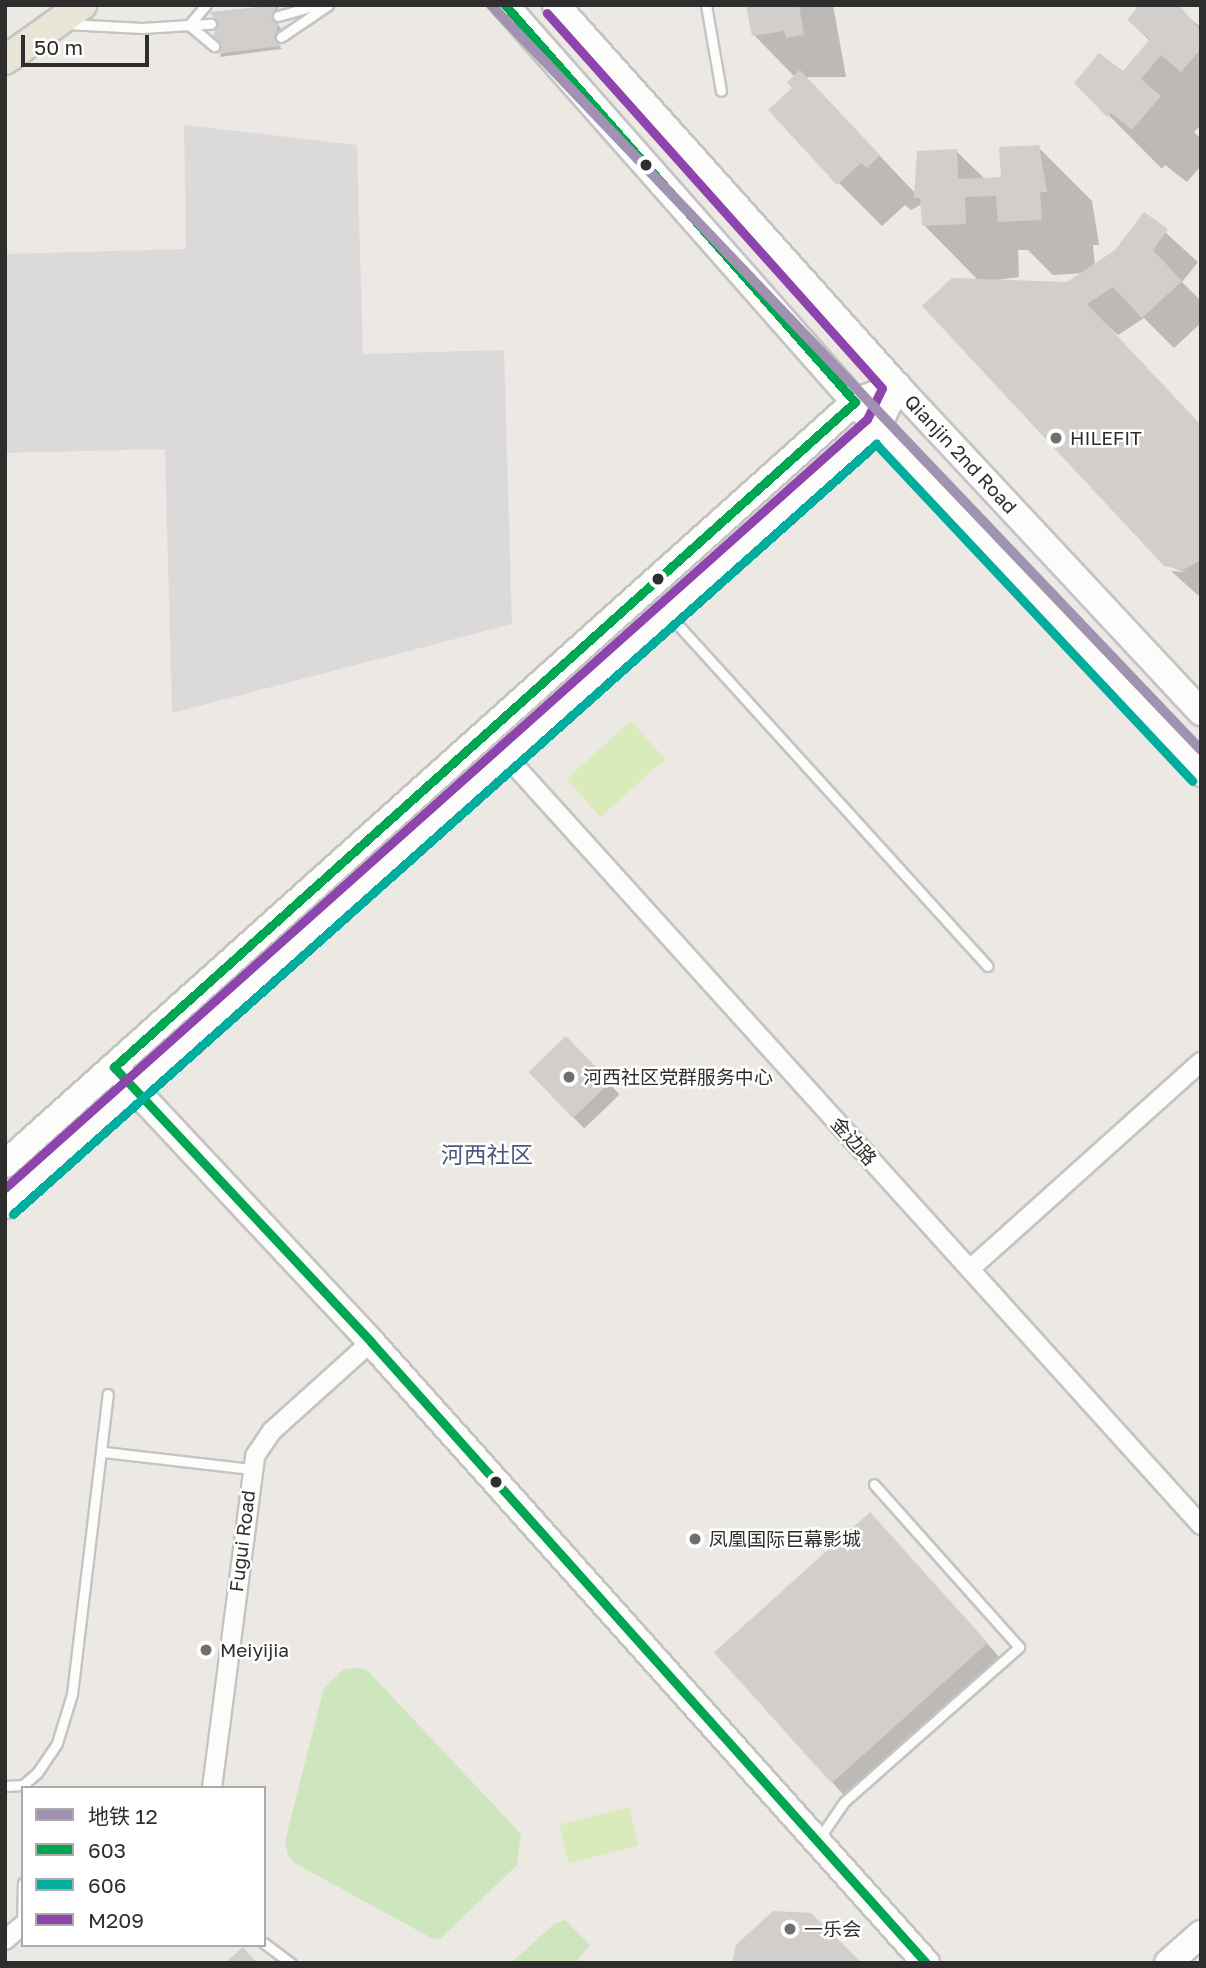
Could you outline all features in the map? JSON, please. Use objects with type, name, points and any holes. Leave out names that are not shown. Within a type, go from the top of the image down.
[{"type":"main road","points":[[5,60],[82,5]]},
{"type":"main road","points":[[505,5],[877,427],[1201,773]]},
{"type":"main road","name":"Qianjin 2nd Road","points":[[556,5],[897,386],[1201,712]]},
{"type":"main road","points":[[5,1164],[855,402],[897,386]]},
{"type":"main road","points":[[5,1205],[877,427],[897,386]]},
{"type":"main road","points":[[114,1067],[371,1342],[926,1963]]},
{"type":"main road","points":[[1168,1963],[1201,1934]]},
{"type":"street","name":"金边路","points":[[508,757],[1201,1525]]},
{"type":"street","points":[[970,1269],[1201,1062]]},
{"type":"street","name":"Fugui Road","points":[[212,1786],[251,1469],[272,1431],[371,1342]]},
{"type":"street","points":[[5,1940],[21,1927]]},
{"type":"lane","points":[[189,25],[206,5]]},
{"type":"lane","points":[[278,16],[317,5]]},
{"type":"lane","points":[[281,37],[328,5]]},
{"type":"lane","points":[[706,5],[722,91]]},
{"type":"lane","points":[[58,23],[142,28],[211,24]]},
{"type":"lane","points":[[189,25],[214,46]]},
{"type":"lane","points":[[668,613],[987,966]]},
{"type":"lane","points":[[5,1786],[24,1786],[57,1743],[72,1694],[104,1452],[108,1394]]},
{"type":"lane","points":[[104,1452],[251,1469]]},
{"type":"lane","points":[[817,1842],[844,1802],[1019,1647],[874,1484]]},
{"type":"lane","points":[[266,1944],[291,1963]]},
{"type":"shaded area","points":[[184,125],[357,145],[363,354],[504,350],[512,624],[172,713],[165,449],[5,453],[5,254],[186,249]]},
{"type":"green space","points":[[631,721],[665,759],[600,817],[566,779]]},
{"type":"green space","points":[[344,1669],[368,1671],[521,1834],[517,1865],[440,1939],[431,1938],[295,1863],[288,1855],[285,1841],[324,1688]]},
{"type":"green space","points":[[629,1807],[639,1846],[569,1863],[559,1824]]},
{"type":"green space","points":[[565,1920],[590,1945],[575,1963],[511,1963],[554,1924]]},
{"type":"building","points":[[277,5],[271,17],[279,23],[274,38],[282,46],[215,54],[221,44],[213,36],[218,23],[210,12]]},
{"type":"building","points":[[746,5],[799,5],[804,35],[786,38],[784,31],[752,36]]},
{"type":"building","points":[[1139,5],[1179,5],[1201,31],[1201,49],[1181,72],[1161,55],[1141,79],[1161,96],[1132,130],[1111,113],[1107,117],[1074,83],[1099,53],[1123,71],[1150,39],[1127,20]]},
{"type":"building","points":[[800,70],[880,155],[867,168],[861,163],[837,185],[768,110],[792,88],[787,82]]},
{"type":"building","points":[[1039,145],[1047,192],[1040,192],[1042,220],[998,222],[996,196],[965,197],[966,224],[922,226],[920,198],[914,198],[917,151],[957,149],[958,179],[1001,177],[999,147]]},
{"type":"building","points":[[1144,212],[1168,229],[1153,250],[1182,281],[1142,318],[1113,287],[1087,304],[1201,425],[1201,560],[1183,570],[1164,566],[922,306],[952,278],[1067,282],[1115,250]]},
{"type":"building","name":"河西社区党群服务中心","points":[[566,1036],[610,1082],[573,1118],[529,1072]]},
{"type":"building","points":[[870,1512],[988,1643],[832,1783],[714,1653]]},
{"type":"building","name":"一乐会","points":[[773,1911],[811,1913],[862,1963],[732,1963],[736,1945]]},
{"type":"building","points":[[243,1947],[257,1963],[225,1963]]},
{"type":"metro line","name":"12","points":[[491,5],[1201,750]]},
{"type":"transit line","name":"603","points":[[505,5],[855,402],[114,1067],[371,1342],[926,1963]]},
{"type":"transit line","name":"M209","points":[[5,1188],[867,419],[882,388],[547,13]]},
{"type":"transit line","name":"606","points":[[13,1214],[876,444],[1192,781]]},
{"type":"place","name":"HILEFIT","points":[[1056,438]]},
{"type":"place","name":"河西社区党群服务中心","points":[[569,1077]]},
{"type":"place","name":"凤凰国际巨幕影城","points":[[695,1539]]},
{"type":"place","name":"Meiyijia","points":[[206,1650]]},
{"type":"place","name":"一乐会","points":[[790,1929]]},
{"type":"district","name":"河西社区","points":[[487,1154]]}]
